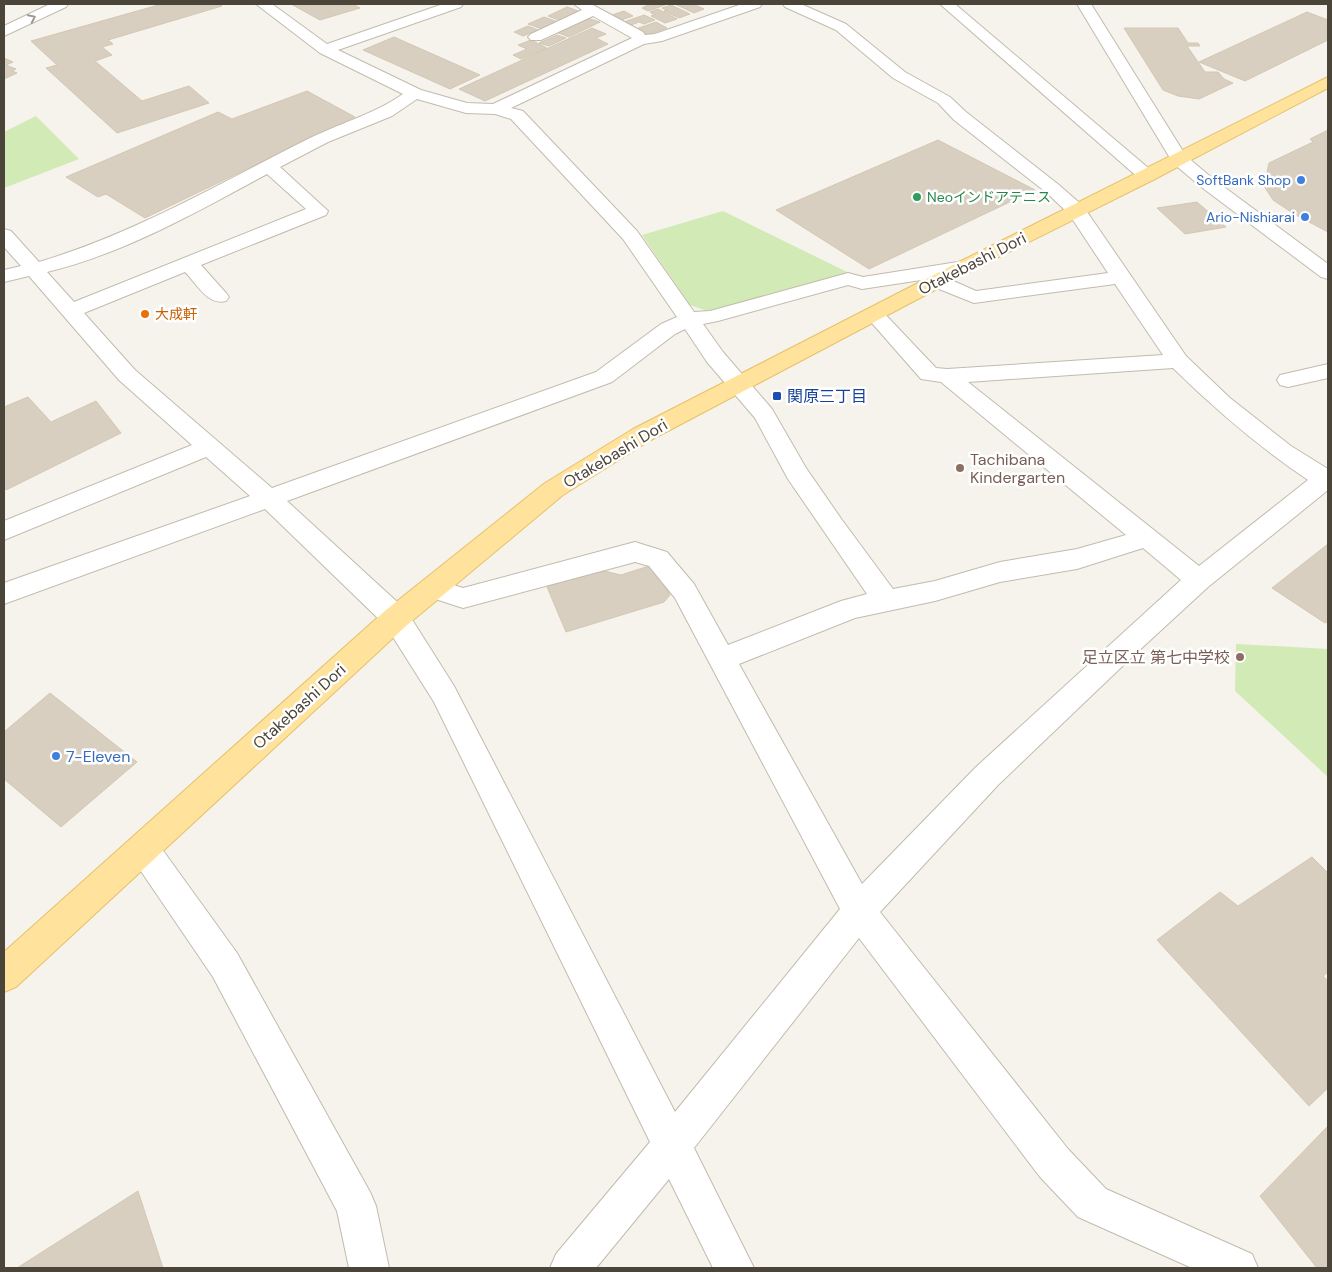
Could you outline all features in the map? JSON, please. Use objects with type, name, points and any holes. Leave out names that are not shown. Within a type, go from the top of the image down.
[{"type":"main road","name":"Otakebashi Dori","points":[[4,975],[396,618],[554,489],[641,434],[936,281],[1148,176],[1328,82]]},
{"type":"street","points":[[4,32],[61,4]]},
{"type":"street","points":[[263,4],[325,50],[415,93],[466,108],[496,109],[517,115],[630,235],[715,356],[764,414],[807,488],[887,601]]},
{"type":"street","points":[[325,50],[456,4]]},
{"type":"street","points":[[536,37],[590,9],[616,4]]},
{"type":"street","points":[[496,109],[641,40],[657,38],[755,4]]},
{"type":"street","points":[[570,1268],[673,1144],[859,911],[988,776],[1122,649],[1199,580],[1327,478],[1283,452],[1222,403],[1178,361],[1076,210],[960,116],[944,100],[899,75],[840,27],[790,4]]},
{"type":"street","points":[[950,4],[1118,152],[1148,176]]},
{"type":"street","points":[[1084,4],[1179,159],[1206,182],[1328,274]]},
{"type":"street","points":[[590,9],[638,35],[641,40]]},
{"type":"street","points":[[4,276],[34,270],[107,245],[228,189],[315,142],[388,111],[415,93]]},
{"type":"street","points":[[70,311],[319,211],[269,167]]},
{"type":"street","points":[[4,235],[127,375],[268,498],[396,618],[444,694],[734,1268]]},
{"type":"street","points":[[189,264],[219,297]]},
{"type":"street","points":[[4,594],[604,377],[668,329],[689,319],[711,317],[848,279],[862,283],[964,267]]},
{"type":"street","points":[[936,281],[974,297],[1121,277]]},
{"type":"street","points":[[874,314],[929,374],[947,376],[1178,361]]},
{"type":"street","points":[[1288,380],[1328,371]]},
{"type":"street","points":[[947,376],[1199,580]]},
{"type":"street","points":[[4,531],[209,447]]},
{"type":"street","points":[[722,659],[851,608],[935,592],[1000,572],[1076,559],[1146,538]]},
{"type":"street","points":[[432,588],[463,598],[635,552],[658,560],[685,590],[859,911],[1054,1163],[1092,1202],[1238,1268]]},
{"type":"street","points":[[143,848],[225,965],[356,1206],[369,1268]]},
{"type":"green space","points":[[36,116],[79,159],[4,188],[4,132]]},
{"type":"green space","points":[[723,211],[849,273],[707,311],[690,305],[642,235]]},
{"type":"green space","points":[[1236,644],[1328,649],[1328,777],[1235,691]]},
{"type":"building","points":[[162,4],[219,4],[222,6],[108,40],[113,44],[102,47],[112,55],[95,61],[142,101],[189,86],[209,103],[117,133],[46,68],[57,65],[31,41]]},
{"type":"building","points":[[291,4],[353,4],[360,8],[320,20]]},
{"type":"building","points":[[644,4],[665,5],[648,11],[642,8],[648,5]]},
{"type":"building","points":[[675,4],[693,4],[704,9],[694,13]]},
{"type":"building","points":[[671,5],[690,14],[679,18],[664,11],[667,10],[662,8]]},
{"type":"building","points":[[567,7],[581,12],[561,21],[548,16]]},
{"type":"building","points":[[658,9],[677,19],[665,23],[651,16],[654,15],[650,12]]},
{"type":"building","points":[[624,11],[633,16],[621,20],[612,15]]},
{"type":"building","points":[[1307,12],[1328,20],[1328,40],[1245,81],[1199,62]]},
{"type":"building","points":[[644,15],[655,20],[644,24],[639,22],[631,25],[624,22]]},
{"type":"building","points":[[544,17],[558,22],[542,29],[528,24]]},
{"type":"building","points":[[587,18],[600,22],[569,37],[556,32]]},
{"type":"building","points":[[656,22],[667,28],[647,35],[636,29]]},
{"type":"building","points":[[528,26],[538,30],[523,36],[514,32]]},
{"type":"building","points":[[592,28],[606,34],[596,38],[608,44],[485,101],[459,89]]},
{"type":"building","points":[[1124,28],[1178,28],[1188,43],[1198,43],[1200,46],[1187,46],[1205,72],[1218,72],[1224,79],[1233,83],[1199,99],[1178,96],[1163,90]]},
{"type":"building","points":[[557,35],[566,38],[549,46],[539,43]]},
{"type":"building","points":[[394,37],[480,75],[450,89],[363,50]]},
{"type":"building","points":[[531,40],[547,48],[521,59],[513,55],[527,49],[518,45]]},
{"type":"building","points":[[4,58],[13,62],[6,65],[16,69],[12,71],[17,73],[4,79]]},
{"type":"building","points":[[307,91],[355,117],[145,218],[106,194],[98,197],[66,177],[218,112],[232,119]]},
{"type":"building","points":[[1328,130],[1328,232],[1294,214],[1273,200],[1264,186],[1269,163],[1313,142],[1310,139]]},
{"type":"building","points":[[938,140],[1035,190],[869,269],[776,210]]},
{"type":"building","points":[[1197,202],[1226,227],[1185,234],[1157,208]]},
{"type":"building","points":[[28,397],[51,422],[96,401],[121,433],[6,490],[4,487],[4,407]]},
{"type":"building","points":[[1328,544],[1328,621],[1325,623],[1272,588]]},
{"type":"building","points":[[652,565],[670,595],[664,602],[566,632],[547,587],[596,569],[621,575]]},
{"type":"building","points":[[50,693],[137,762],[61,827],[4,779],[4,732]]},
{"type":"building","points":[[1312,857],[1328,873],[1328,972],[1323,976],[1328,981],[1328,1088],[1309,1106],[1157,940],[1220,892],[1238,906]]},
{"type":"building","points":[[1328,1126],[1328,1268],[1317,1268],[1260,1196]]},
{"type":"building","points":[[138,1191],[163,1268],[17,1268]]},
{"type":"place","name":"SoftBank Shop","points":[[1301,180]]},
{"type":"place","name":"Neoインドアテニス","points":[[917,197]]},
{"type":"place","name":"Ario-Nishiarai","points":[[1305,217]]},
{"type":"place","name":"大成軒","points":[[145,314]]},
{"type":"place","name":"関原三丁目","points":[[777,396]]},
{"type":"place","name":"Tachibana Kindergarten","points":[[960,468]]},
{"type":"place","name":"足立区立 第七中学校","points":[[1240,657]]},
{"type":"place","name":"7-Eleven","points":[[56,756]]}]
